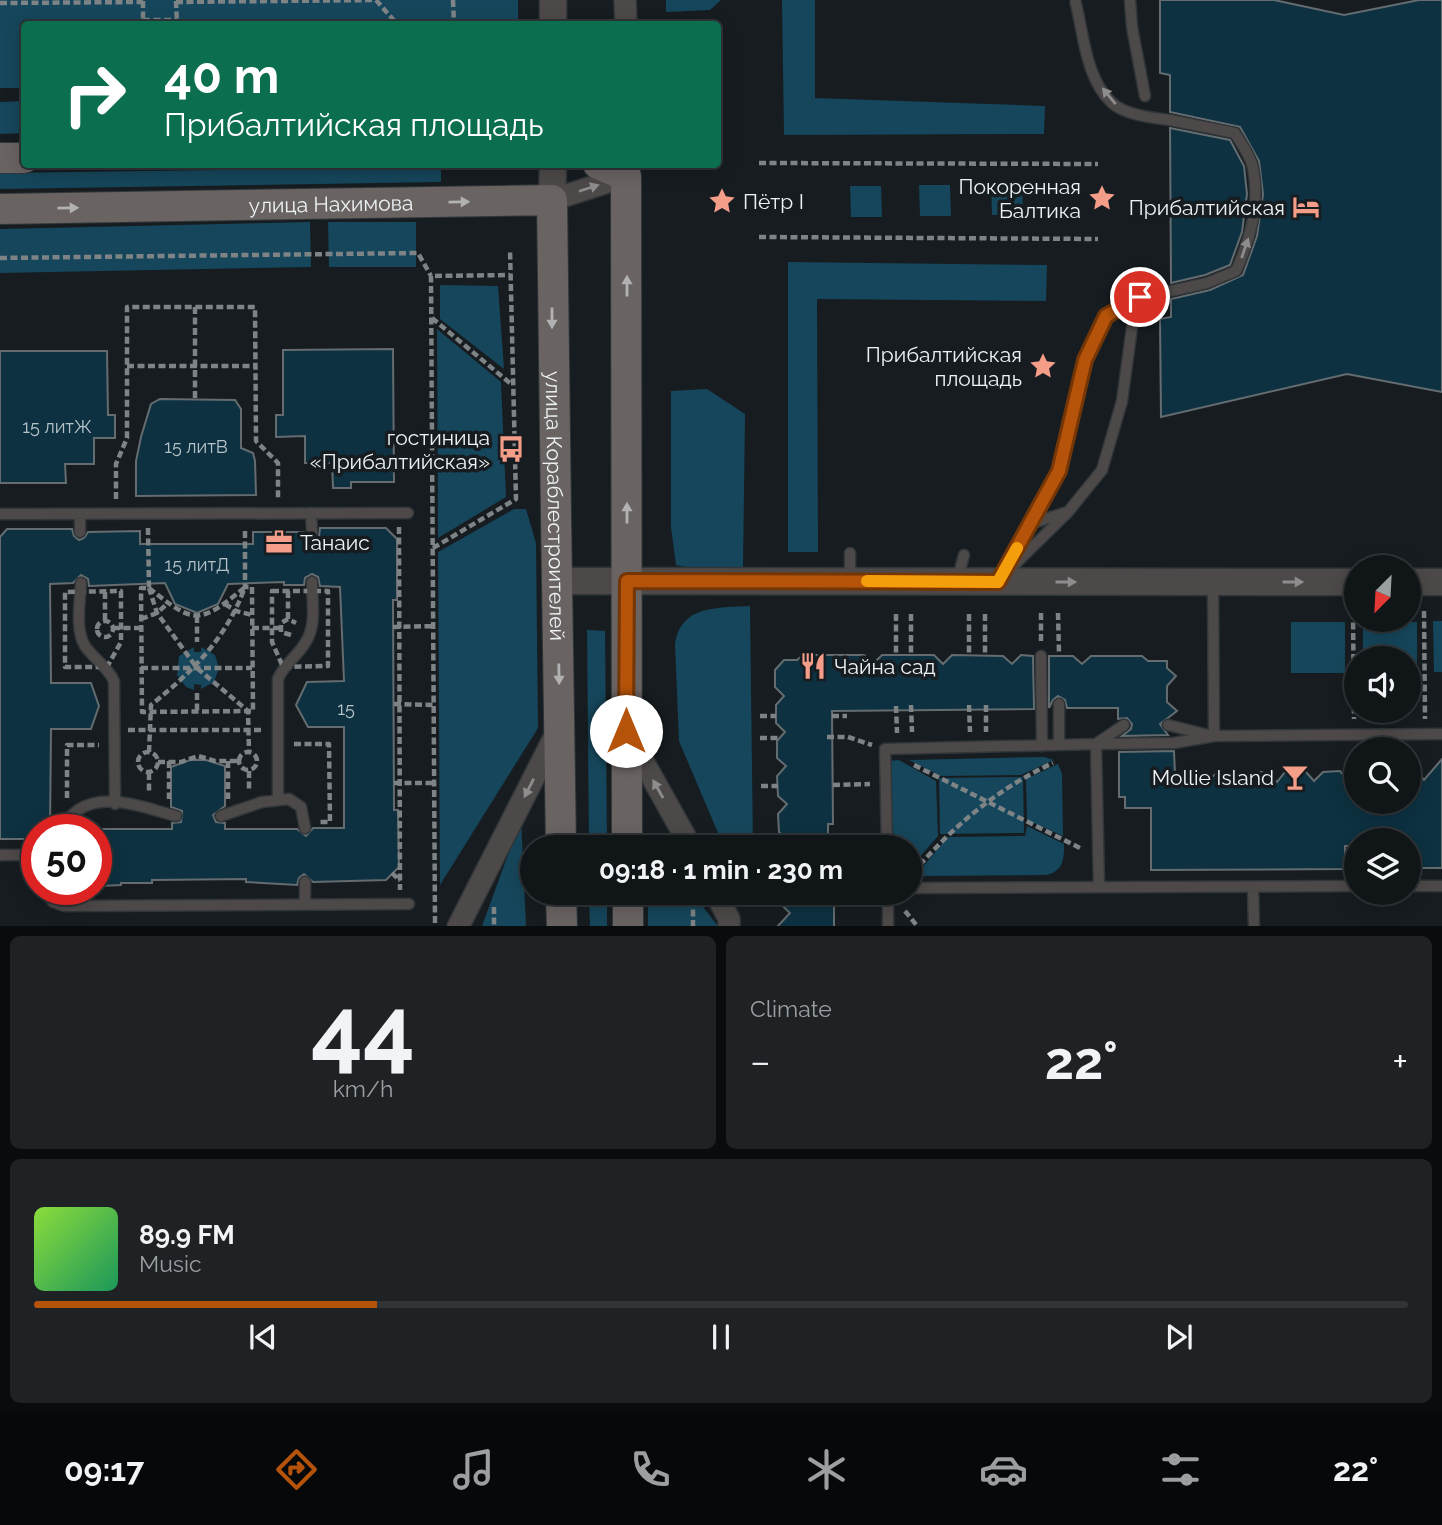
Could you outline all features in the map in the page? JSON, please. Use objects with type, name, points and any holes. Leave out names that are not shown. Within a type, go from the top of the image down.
[{"type":"main road","points":[[0,158],[21,158]]},
{"type":"main road","points":[[626,170],[627,835]]},
{"type":"main road","name":"улица Нахимова","points":[[0,209],[552,200]]},
{"type":"main road","name":"улица Кораблестроителей","points":[[552,200],[551,395],[558,581],[561,835]]},
{"type":"main road","points":[[561,905],[562,926]]},
{"type":"main road","points":[[628,905],[628,926]]},
{"type":"street","points":[[553,0],[553,21]]},
{"type":"street","points":[[625,0],[626,21]]},
{"type":"street","name":"улица Кораблестроителей","points":[[552,200],[553,168]]},
{"type":"street","name":"улица Нахимова","points":[[552,200],[626,170]]},
{"type":"street","points":[[558,581],[1344,582]]},
{"type":"street","points":[[1421,582],[1442,582]]},
{"type":"street","points":[[458,926],[560,727]]},
{"type":"street","points":[[626,731],[684,835]]},
{"type":"street","points":[[720,905],[729,926]]},
{"type":"lane","points":[[998,582],[1059,471],[1085,360],[1106,316],[1140,297],[1207,283],[1236,271],[1248,244],[1254,202],[1253,166],[1235,133],[1144,116],[1113,104],[1091,72],[1075,0]]},
{"type":"lane","points":[[1130,0],[1132,27],[1145,96]]},
{"type":"lane","points":[[998,582],[1068,512],[1102,470],[1122,401],[1133,320]]},
{"type":"lane","points":[[1030,524],[1068,512]]},
{"type":"lane","points":[[311,513],[312,532]]},
{"type":"lane","points":[[0,514],[403,513]]},
{"type":"lane","points":[[80,514],[80,532]]},
{"type":"lane","points":[[850,553],[850,581]]},
{"type":"lane","points":[[957,582],[964,555]]},
{"type":"lane","points":[[1213,582],[1214,736]]},
{"type":"lane","points":[[278,799],[278,679],[283,667],[305,643],[312,628],[312,586]]},
{"type":"lane","points":[[81,587],[81,634],[86,646],[107,667],[114,681],[115,804]]},
{"type":"lane","points":[[1041,656],[1042,746]]},
{"type":"lane","points":[[1059,704],[1059,745]]},
{"type":"lane","points":[[1168,725],[1214,736]]},
{"type":"lane","points":[[1096,744],[1124,726]]},
{"type":"lane","points":[[887,835],[885,749],[1174,743],[1214,736],[1442,734]]},
{"type":"lane","points":[[1096,744],[1099,887]]},
{"type":"lane","points":[[225,815],[278,799],[296,802],[304,814],[304,825]]},
{"type":"lane","points":[[74,814],[92,804],[115,804],[141,806],[173,816]]},
{"type":"lane","points":[[0,855],[21,856]]},
{"type":"lane","points":[[305,882],[305,905]]},
{"type":"lane","points":[[922,888],[1344,886]]},
{"type":"lane","points":[[1421,886],[1442,886]]},
{"type":"lane","points":[[1253,887],[1254,926]]},
{"type":"lane","points":[[61,905],[405,904]]},
{"type":"lane","points":[[888,905],[888,926]]},
{"type":"path","points":[[177,21],[176,1],[377,0],[394,21]]},
{"type":"path","points":[[453,0],[453,21]]},
{"type":"path","points":[[0,3],[143,1],[143,21]]},
{"type":"path","points":[[759,163],[1098,164]]},
{"type":"path","points":[[759,237],[1098,239]]},
{"type":"path","points":[[433,548],[516,499],[510,249]]},
{"type":"path","points":[[0,258],[418,253],[431,276],[435,926]]},
{"type":"path","points":[[431,276],[510,275]]},
{"type":"path","points":[[116,514],[116,464],[127,438],[127,307],[255,307],[256,441],[278,463],[278,513]]},
{"type":"path","points":[[195,307],[195,399]]},
{"type":"path","points":[[431,317],[512,384]]},
{"type":"path","points":[[127,366],[255,366]]},
{"type":"path","points":[[159,762],[149,752],[151,705],[197,668],[236,611],[245,587],[244,513]]},
{"type":"path","points":[[403,513],[396,627],[400,881],[405,904]]},
{"type":"path","points":[[148,544],[149,588],[157,613],[197,668],[248,711],[248,752]]},
{"type":"path","points":[[283,667],[272,642],[272,591],[312,586]]},
{"type":"path","points":[[81,587],[121,592],[121,642],[107,667]]},
{"type":"path","points":[[245,587],[252,587],[253,711],[142,712],[141,588],[149,588],[186,614],[197,616],[207,615],[245,587]]},
{"type":"path","points":[[252,628],[280,628],[288,619],[288,591]]},
{"type":"path","points":[[105,592],[105,620],[113,628],[141,628]]},
{"type":"path","points":[[141,619],[157,613],[168,603]]},
{"type":"path","points":[[225,604],[236,611],[252,615]]},
{"type":"path","points":[[1424,611],[1425,734]]},
{"type":"path","points":[[1041,613],[1041,656]]},
{"type":"path","points":[[1058,613],[1059,656]]},
{"type":"path","points":[[896,614],[896,655]]},
{"type":"path","points":[[911,614],[911,655]]},
{"type":"path","points":[[969,614],[969,656]]},
{"type":"path","points":[[985,614],[985,656]]},
{"type":"path","points":[[197,616],[197,642]]},
{"type":"path","points":[[280,628],[285,635],[295,632],[296,624],[288,619]]},
{"type":"path","points":[[105,620],[97,624],[101,636],[109,636],[113,628]]},
{"type":"path","points":[[396,627],[433,626]]},
{"type":"path","points":[[1353,632],[1354,735]]},
{"type":"path","points":[[141,668],[253,668]]},
{"type":"path","points":[[197,693],[197,712]]},
{"type":"path","points":[[397,704],[434,705]]},
{"type":"path","points":[[911,705],[912,748]]},
{"type":"path","points":[[969,705],[970,747]]},
{"type":"path","points":[[986,705],[986,747]]},
{"type":"path","points":[[896,706],[897,749]]},
{"type":"path","points":[[760,716],[776,716]]},
{"type":"path","points":[[832,716],[848,716]]},
{"type":"path","points":[[114,730],[278,730]]},
{"type":"path","points":[[827,737],[848,737],[885,749]]},
{"type":"path","points":[[760,738],[780,738]]},
{"type":"path","points":[[278,744],[329,744],[330,822],[304,825]]},
{"type":"path","points":[[68,814],[67,745],[114,745]]},
{"type":"path","points":[[149,752],[138,758],[141,770],[154,771],[159,762]]},
{"type":"path","points":[[238,761],[243,770],[255,768],[256,758],[248,752]]},
{"type":"path","points":[[238,761],[248,752]]},
{"type":"path","points":[[159,762],[198,756],[238,761]]},
{"type":"path","points":[[169,761],[173,816]]},
{"type":"path","points":[[225,815],[228,761]]},
{"type":"path","points":[[922,862],[946,834],[1023,777]]},
{"type":"path","points":[[939,778],[1099,856]]},
{"type":"path","points":[[397,783],[434,783]]},
{"type":"path","points":[[833,785],[885,784]]},
{"type":"path","points":[[761,786],[778,786]]},
{"type":"path","points":[[392,873],[400,881]]},
{"type":"path","points":[[693,905],[693,926]]},
{"type":"shaded area","points":[[0,0],[518,0],[518,21],[21,21],[21,88],[0,88]]},
{"type":"shaded area","points":[[666,0],[721,0],[710,10],[666,12]]},
{"type":"shaded area","points":[[782,0],[815,0],[815,98],[1045,106],[1044,134],[784,135]]},
{"type":"shaded area","points":[[21,101],[21,133],[0,134],[0,102]]},
{"type":"shaded area","points":[[441,168],[441,182],[0,189],[0,173]]},
{"type":"shaded area","points":[[1022,183],[1023,214],[992,215],[991,184]]},
{"type":"shaded area","points":[[919,185],[950,185],[951,216],[920,216]]},
{"type":"shaded area","points":[[850,186],[881,186],[882,217],[851,217]]},
{"type":"shaded area","points":[[310,222],[311,267],[0,273],[0,229]]},
{"type":"shaded area","points":[[328,222],[416,222],[416,267],[329,267]]},
{"type":"shaded area","points":[[788,262],[1047,265],[1046,301],[817,299],[818,552],[788,552]]},
{"type":"shaded area","points":[[440,285],[498,286],[504,369],[440,319]]},
{"type":"shaded area","points":[[437,329],[501,382],[506,497],[438,538]]},
{"type":"shaded area","points":[[707,389],[745,414],[743,568],[695,569],[676,565],[671,527],[671,391]]},
{"type":"shaded area","points":[[514,509],[526,509],[536,543],[538,728],[440,885],[438,552]]},
{"type":"shaded area","points":[[750,606],[753,835],[719,835],[679,741],[675,645],[678,632],[692,616],[713,609]]},
{"type":"shaded area","points":[[1433,621],[1442,621],[1442,672],[1434,672]]},
{"type":"shaded area","points":[[1291,622],[1344,622],[1344,673],[1291,673]]},
{"type":"shaded area","points":[[587,630],[605,631],[607,835],[589,835]]},
{"type":"shaded area","points":[[1363,632],[1417,632],[1417,646],[1363,646]]},
{"type":"shaded area","points":[[194,647],[194,652],[201,652],[201,647],[215,655],[219,668],[214,682],[201,689],[201,685],[194,684],[194,690],[186,687],[177,675],[179,656]]},
{"type":"shaded area","points":[[1044,757],[1054,760],[1021,775],[941,776],[909,760]]},
{"type":"shaded area","points":[[899,760],[936,781],[938,836],[922,854],[922,835],[890,835],[889,761]]},
{"type":"shaded area","points":[[1058,764],[1062,774],[1063,836],[1027,820],[1026,779]]},
{"type":"shaded area","points":[[1023,777],[1024,833],[940,834],[939,778]]},
{"type":"shaded area","points":[[521,819],[520,905],[525,905],[526,926],[482,926]]},
{"type":"shaded area","points":[[1027,826],[1064,844],[1063,859],[1056,871],[1046,875],[922,876],[922,868],[948,837],[1025,836]]},
{"type":"shaded area","points":[[589,905],[607,905],[607,926],[590,926]]},
{"type":"shaded area","points":[[648,905],[701,905],[718,926],[648,926]]},
{"type":"building","name":"Прибалтийская","points":[[1160,0],[1274,0],[1344,15],[1419,0],[1442,0],[1442,392],[1347,374],[1161,417],[1160,319],[1171,317],[1171,299],[1210,290],[1243,275],[1257,236],[1263,194],[1259,161],[1240,127],[1170,112],[1170,75],[1160,73]]},
{"type":"building","points":[[1170,128],[1230,140],[1244,166],[1247,194],[1242,232],[1230,265],[1205,275],[1171,283]]},
{"type":"building","points":[[393,349],[394,482],[351,482],[351,488],[333,488],[332,463],[305,463],[305,436],[276,437],[276,415],[283,415],[283,350]]},
{"type":"building","points":[[0,351],[107,351],[108,415],[115,415],[115,438],[94,438],[94,464],[65,464],[66,483],[0,483]]},
{"type":"building","points":[[160,399],[235,400],[241,409],[241,448],[253,453],[255,461],[256,495],[136,496],[136,461],[141,437],[151,404]]},
{"type":"building","points":[[320,528],[386,528],[397,539],[397,600],[393,600],[394,810],[398,810],[399,867],[386,880],[313,882],[304,874],[297,885],[246,882],[246,879],[152,880],[152,883],[112,885],[112,829],[172,829],[172,823],[181,822],[182,811],[171,807],[171,767],[190,760],[206,760],[225,766],[225,806],[213,815],[216,822],[225,823],[225,829],[297,829],[306,836],[313,828],[344,828],[344,727],[308,727],[296,705],[307,682],[344,681],[340,587],[320,586],[318,577],[312,574],[305,578],[304,585],[284,585],[284,582],[228,584],[218,604],[197,613],[175,604],[165,583],[89,586],[88,579],[81,575],[73,583],[50,584],[51,683],[91,683],[99,706],[91,729],[51,729],[50,814],[21,814],[21,839],[0,839],[0,537],[7,529],[72,529],[79,540],[88,532],[140,531],[140,544],[253,544],[253,532],[304,532],[308,539],[313,540],[319,536]]},
{"type":"building","points":[[803,655],[864,655],[873,664],[882,655],[934,655],[943,664],[952,655],[1003,656],[1012,664],[1021,655],[1033,656],[1034,709],[832,711],[833,824],[828,824],[828,835],[782,835],[779,832],[778,814],[787,804],[778,796],[777,776],[786,766],[777,758],[777,741],[785,732],[776,723],[776,705],[784,696],[775,687],[775,670],[784,660],[797,660]]},
{"type":"building","points":[[1049,656],[1073,656],[1082,664],[1091,656],[1142,656],[1148,661],[1167,661],[1167,668],[1176,676],[1167,686],[1167,702],[1177,711],[1160,724],[1168,735],[1122,736],[1131,729],[1132,724],[1127,718],[1118,719],[1118,708],[1067,708],[1065,700],[1058,696],[1049,708]]},
{"type":"building","points":[[1174,751],[1175,774],[1200,773],[1208,782],[1216,773],[1233,773],[1242,782],[1251,772],[1267,772],[1277,782],[1285,772],[1306,772],[1314,781],[1323,772],[1340,771],[1344,776],[1344,814],[1421,814],[1421,777],[1424,780],[1442,759],[1442,868],[1421,868],[1421,828],[1344,828],[1344,869],[1151,870],[1151,808],[1125,808],[1125,797],[1119,797],[1119,752]]},
{"type":"building","points":[[782,905],[834,905],[834,926],[778,926],[790,913]]},
{"type":"slow traffic","points":[[867,581],[998,582],[1017,548]]},
{"type":"place","name":"Покоренная Балтика","points":[[1102,198]]},
{"type":"place","name":"Пётр I","points":[[722,201]]},
{"type":"place","name":"Прибалтийская","points":[[1306,207]]},
{"type":"place","name":"Прибалтийская площадь","points":[[1043,366]]},
{"type":"place","name":"гостиница «Прибалтийская»","points":[[511,449]]},
{"type":"place","name":"Танаис","points":[[279,542]]},
{"type":"place","name":"Чайна сад","points":[[813,666]]},
{"type":"place","name":"Mollie Island","points":[[1295,777]]},
{"type":"route","points":[[626,731],[627,581],[998,582],[1059,471],[1085,360],[1106,316],[1140,297]]}]
